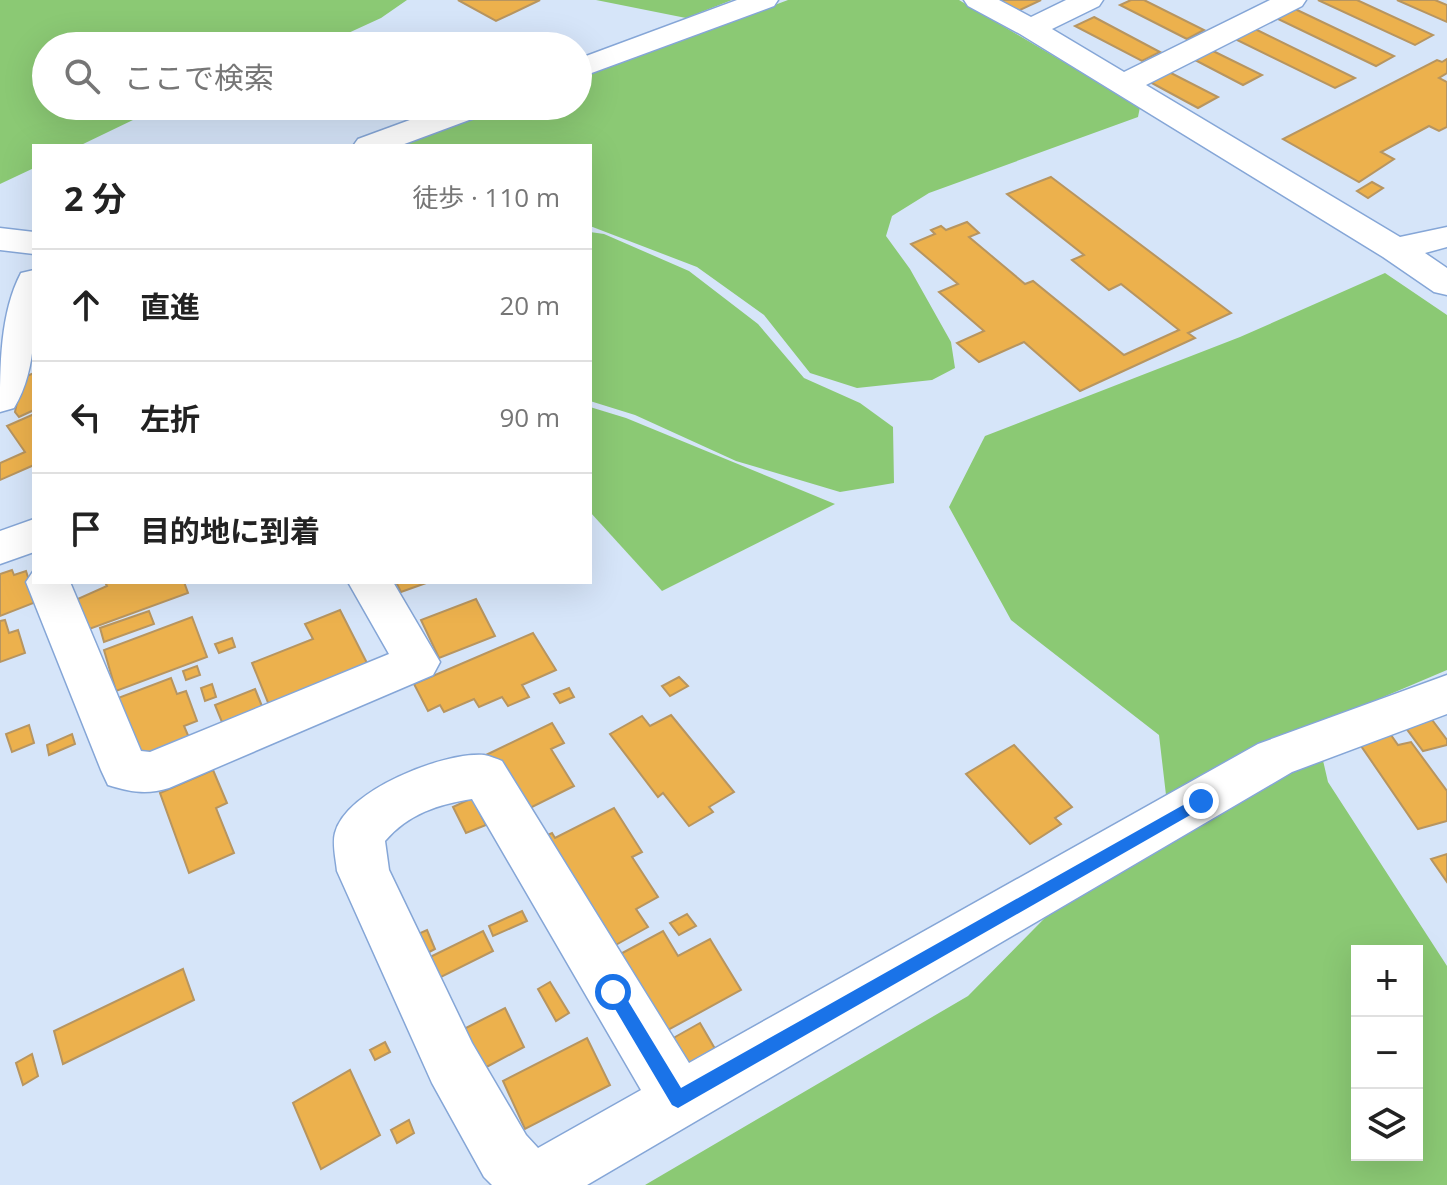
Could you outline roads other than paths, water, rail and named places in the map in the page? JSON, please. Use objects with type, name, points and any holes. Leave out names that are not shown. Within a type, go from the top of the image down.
[{"type":"street","points":[[592,64],[764,0]]},
{"type":"street","points":[[978,0],[1030,28],[1395,249],[1447,284]]},
{"type":"street","points":[[1030,28],[1086,0]]},
{"type":"street","points":[[1122,85],[1292,0]]},
{"type":"street","points":[[374,144],[439,120]]},
{"type":"street","points":[[1395,249],[1447,237]]},
{"type":"street","points":[[0,239],[32,243]]},
{"type":"street","points":[[0,399],[28,319],[32,294]]},
{"type":"street","points":[[49,584],[125,770],[152,773],[417,662],[371,584]]},
{"type":"street","points":[[546,1185],[560,1168],[1275,758],[1447,694]]},
{"type":"street","points":[[533,1185],[505,1156],[452,1063],[363,871],[359,835],[370,821],[399,798],[445,781],[485,776],[678,1099]]}]
